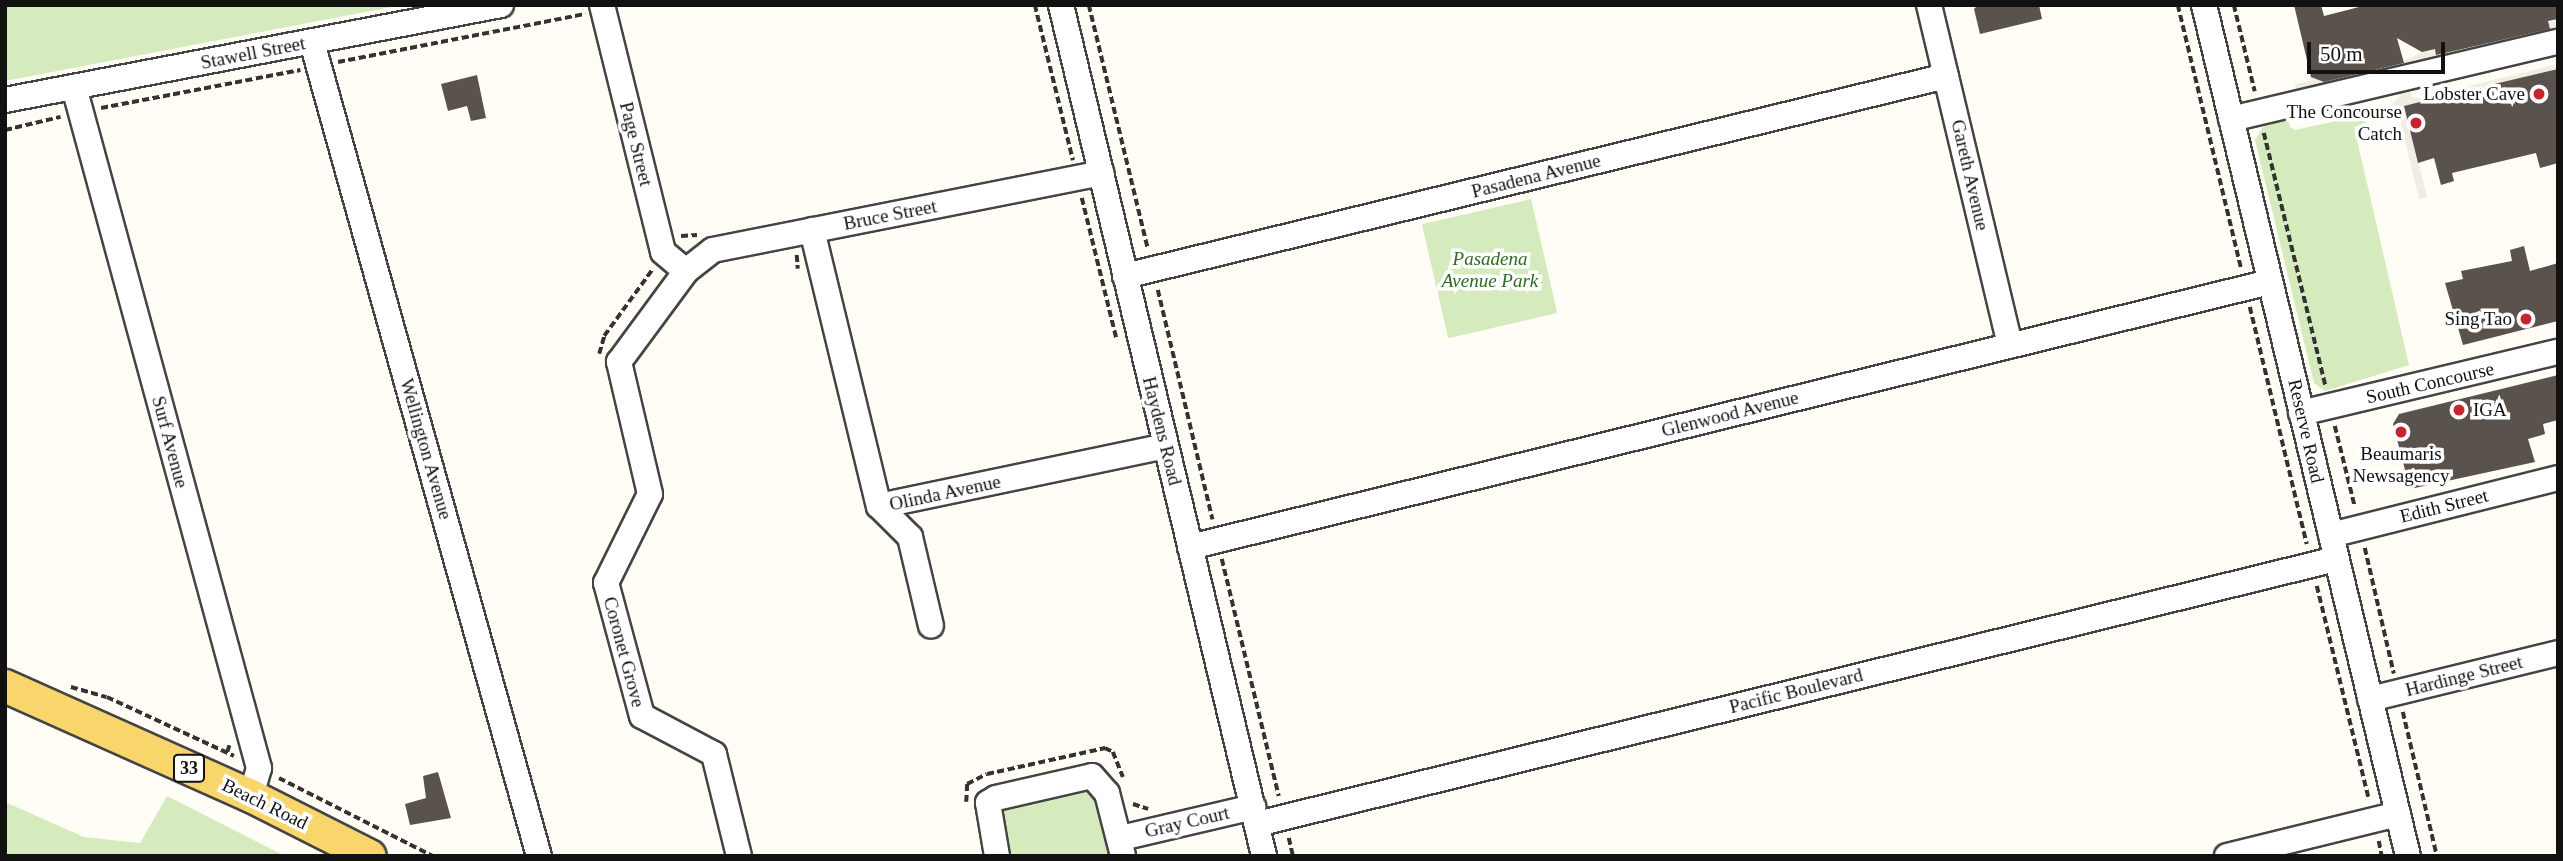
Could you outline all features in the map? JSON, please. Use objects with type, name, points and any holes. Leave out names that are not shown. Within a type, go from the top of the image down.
[{"type":"main road","name":"Beach Road","points":[[5,686],[251,796],[370,856]]},
{"type":"street","name":"Stawell Street","points":[[5,100],[501,5]]},
{"type":"street","name":"Page Street","points":[[602,5],[663,252]]},
{"type":"street","name":"Haydens Road","points":[[1061,5],[1264,856]]},
{"type":"street","name":"Gareth Avenue","points":[[1929,5],[2010,345]]},
{"type":"street","name":"Reserve Road","points":[[2204,5],[2408,856]]},
{"type":"street","name":"Wellington Avenue","points":[[312,42],[539,856]]},
{"type":"street","points":[[2231,119],[2558,42]]},
{"type":"street","name":"Pasadena Avenue","points":[[1125,276],[1946,76]]},
{"type":"street","name":"Surf Avenue","points":[[74,87],[259,768],[251,796]]},
{"type":"street","name":"Bruce Street","points":[[687,271],[713,250],[1101,173]]},
{"type":"street","name":"Olinda Avenue","points":[[812,230],[879,506],[1166,446]]},
{"type":"street","points":[[663,252],[687,271]]},
{"type":"street","name":"Coronet Grove","points":[[687,271],[619,362],[650,494],[606,583],[642,716],[714,754],[739,856]]},
{"type":"street","name":"Glenwood Avenue","points":[[1190,547],[2270,282]]},
{"type":"street","name":"South Concourse","points":[[2301,413],[2558,352]]},
{"type":"street","name":"Edith Street","points":[[2334,547],[2360,528],[2558,478]]},
{"type":"street","points":[[879,506],[910,537],[931,626]]},
{"type":"street","name":"Pacific Boulevard","points":[[1255,815],[1284,817],[2312,564],[2334,547]]},
{"type":"street","name":"Hardinge Street","points":[[2370,699],[2558,653]]},
{"type":"street","name":"Gray Court","points":[[997,856],[988,803],[996,797],[1092,776],[1107,793],[1122,847],[1255,815]]},
{"type":"street","points":[[2227,856],[2398,814]]},
{"type":"path","points":[[1089,5],[1293,856]]},
{"type":"path","points":[[2178,5],[2382,856]]},
{"type":"path","points":[[2234,5],[2437,856]]},
{"type":"path","points":[[1060,166],[1074,164]]},
{"type":"path","points":[[1069,202],[1083,199]]},
{"type":"path","points":[[600,363],[604,336],[676,236],[712,233]]},
{"type":"green space","points":[[5,5],[402,5],[5,81]]},
{"type":"green space","points":[[2287,114],[2290,127],[2295,130],[2364,115],[2366,123],[2354,127],[2409,365],[2325,391],[2314,383],[2255,140],[2263,127]]},
{"type":"green space","name":"Pasadena Avenue Park","points":[[1531,199],[1557,313],[1448,338],[1422,224]]},
{"type":"green space","points":[[1085,787],[1095,795],[1113,856],[1009,856],[1000,816],[1009,805]]},
{"type":"green space","points":[[167,796],[285,856],[5,856],[5,802],[84,837],[140,843]]},
{"type":"shaded area","points":[[2558,20],[2558,30],[2297,93],[2295,84],[2311,81],[2309,72],[2403,61],[2422,52]]},
{"type":"shaded area","points":[[2558,64],[2558,76],[2407,114],[2427,197],[2419,199],[2399,116],[2384,119],[2382,114],[2399,97],[2397,89],[2409,86],[2412,97],[2420,98]]},
{"type":"building","points":[[1978,5],[2039,5],[2042,19],[1980,34],[1974,9]]},
{"type":"building","points":[[2294,5],[2321,5],[2324,16],[2367,5],[2558,5],[2558,19],[2548,21],[2550,29],[2436,55],[2435,49],[2422,52],[2397,38],[2404,63],[2324,82],[2311,77]]},
{"type":"building","points":[[2558,69],[2558,163],[2540,168],[2536,153],[2452,173],[2454,181],[2441,185],[2434,158],[2418,163],[2404,106],[2452,94],[2455,102],[2487,94],[2486,86]]},
{"type":"building","points":[[477,75],[486,118],[471,121],[467,106],[448,111],[441,84]]},
{"type":"building","points":[[2524,246],[2530,271],[2558,263],[2558,321],[2463,345],[2445,283],[2463,279],[2461,271],[2512,261],[2510,250]]},
{"type":"building","points":[[2558,375],[2558,420],[2543,424],[2545,434],[2528,439],[2535,462],[2410,489],[2393,424],[2399,414]]},
{"type":"building","points":[[438,772],[451,818],[410,825],[405,804],[426,798],[423,776]]},
{"type":"place","name":"Lobster Cave","points":[[2539,94]]},
{"type":"place","name":"The Concourse Catch","points":[[2416,123]]},
{"type":"place","name":"Sing Tao","points":[[2526,319]]},
{"type":"place","name":"IGA","points":[[2459,410]]},
{"type":"place","name":"Beaumaris Newsagency","points":[[2401,432]]}]
